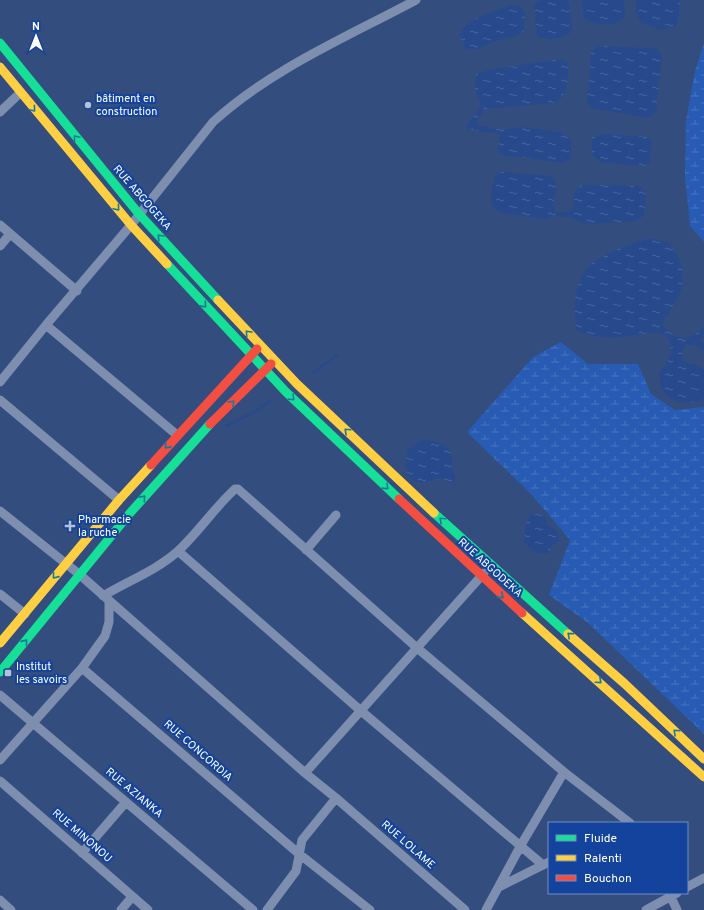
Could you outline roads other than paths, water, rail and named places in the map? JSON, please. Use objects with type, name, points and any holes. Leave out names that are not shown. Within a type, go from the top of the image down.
[{"type":"main road","name":"RUE ABGOGEKA","points":[[0,43],[139,214],[275,361]]},
{"type":"main road","points":[[0,67],[131,225],[250,355]]},
{"type":"main road","points":[[0,643],[118,500],[250,355],[260,346]]},
{"type":"main road","name":"RUE ABGODEKA","points":[[250,355],[481,577],[580,664],[704,778]]},
{"type":"main road","points":[[0,672],[79,574],[201,433],[275,361]]},
{"type":"main road","name":"RUE ABGODEKA","points":[[275,361],[492,566],[620,679],[704,759]]},
{"type":"street","points":[[0,382],[131,225],[199,137],[224,112],[288,67],[416,0]]},
{"type":"street","points":[[0,112],[20,93]]},
{"type":"street","points":[[0,225],[77,290]]},
{"type":"street","points":[[0,246],[10,234]]},
{"type":"street","points":[[46,325],[177,435]]},
{"type":"street","points":[[0,400],[118,500]]},
{"type":"street","points":[[0,760],[82,668],[108,629],[106,599],[152,570],[178,551],[235,489],[242,492],[416,647],[564,772],[629,822]]},
{"type":"street","name":"RUE LOLAME","points":[[0,510],[79,574],[305,773],[465,910]]},
{"type":"street","points":[[306,550],[336,515]]},
{"type":"street","points":[[178,551],[360,710],[521,845],[546,864],[499,887]]},
{"type":"street","points":[[305,773],[416,647],[492,566]]},
{"type":"street","points":[[0,594],[25,614]]},
{"type":"street","name":"RUE CONCORDIA","points":[[82,668],[298,853],[370,910]]},
{"type":"street","name":"RUE AZIANKA","points":[[0,695],[253,910]]},
{"type":"street","points":[[486,910],[521,845],[564,772]]},
{"type":"street","name":"RUE MINONOU","points":[[0,781],[148,910]]},
{"type":"street","points":[[267,910],[296,871],[300,845],[308,832],[336,798]]},
{"type":"street","points":[[82,853],[126,802]]},
{"type":"street","points":[[688,886],[704,878]]},
{"type":"street","points":[[646,910],[672,894],[677,910]]},
{"type":"street","points":[[121,910],[132,897]]},
{"type":"street","points":[[0,900],[11,910]]},
{"type":"water","points":[[541,0],[567,0],[569,2],[572,31],[565,36],[554,39],[544,38],[537,35],[534,4]]},
{"type":"water","points":[[581,0],[624,0],[624,16],[616,23],[593,23],[585,18]]},
{"type":"water","points":[[636,0],[680,0],[679,20],[674,27],[661,30],[641,23],[636,12]]},
{"type":"water","points":[[512,5],[520,7],[525,13],[524,31],[518,35],[492,42],[476,50],[465,48],[460,36],[461,31],[466,26],[481,16]]},
{"type":"water","points":[[599,46],[656,48],[662,55],[656,112],[649,118],[591,108],[587,103],[591,52]]},
{"type":"water","points":[[560,59],[567,62],[568,81],[565,92],[557,101],[552,103],[486,109],[476,121],[478,125],[503,130],[520,127],[561,132],[571,140],[571,158],[563,163],[504,156],[498,152],[500,134],[468,129],[467,124],[481,107],[475,88],[476,74],[489,70]]},
{"type":"water","points":[[606,134],[647,137],[652,141],[650,161],[645,166],[602,163],[592,155],[592,137]]},
{"type":"water","points":[[502,172],[550,176],[554,179],[556,187],[554,202],[555,212],[568,212],[573,208],[574,193],[581,185],[641,186],[646,195],[644,215],[637,221],[586,224],[568,217],[554,216],[546,219],[501,213],[492,206],[491,194],[495,176]]},
{"type":"water","points":[[651,238],[667,242],[678,255],[683,270],[681,292],[662,325],[674,336],[688,338],[699,332],[704,326],[704,333],[700,341],[704,343],[704,350],[697,346],[686,344],[682,352],[683,362],[696,365],[704,370],[704,397],[701,401],[679,402],[669,398],[665,394],[660,383],[659,373],[670,357],[671,349],[669,338],[659,332],[608,338],[598,337],[576,330],[575,308],[577,291],[582,277],[590,266],[600,257],[614,250]]},
{"type":"water","points":[[429,440],[445,446],[451,452],[451,468],[455,475],[454,481],[450,483],[442,478],[437,478],[424,482],[417,482],[408,476],[406,461],[408,450],[419,441]]},
{"type":"water","points":[[538,513],[545,517],[547,525],[559,535],[559,541],[552,546],[548,553],[537,552],[524,542],[526,523],[530,516]]},
{"type":"waterway","points":[[313,373],[337,355]]},
{"type":"waterway","points":[[226,426],[256,411],[270,401]]},
{"type":"place","name":"bâtiment en construction","points":[[88,105]]},
{"type":"place","name":"Pharmacie la ruche","points":[[70,526]]},
{"type":"place","name":"Institut les savoirs","points":[[8,673]]}]
